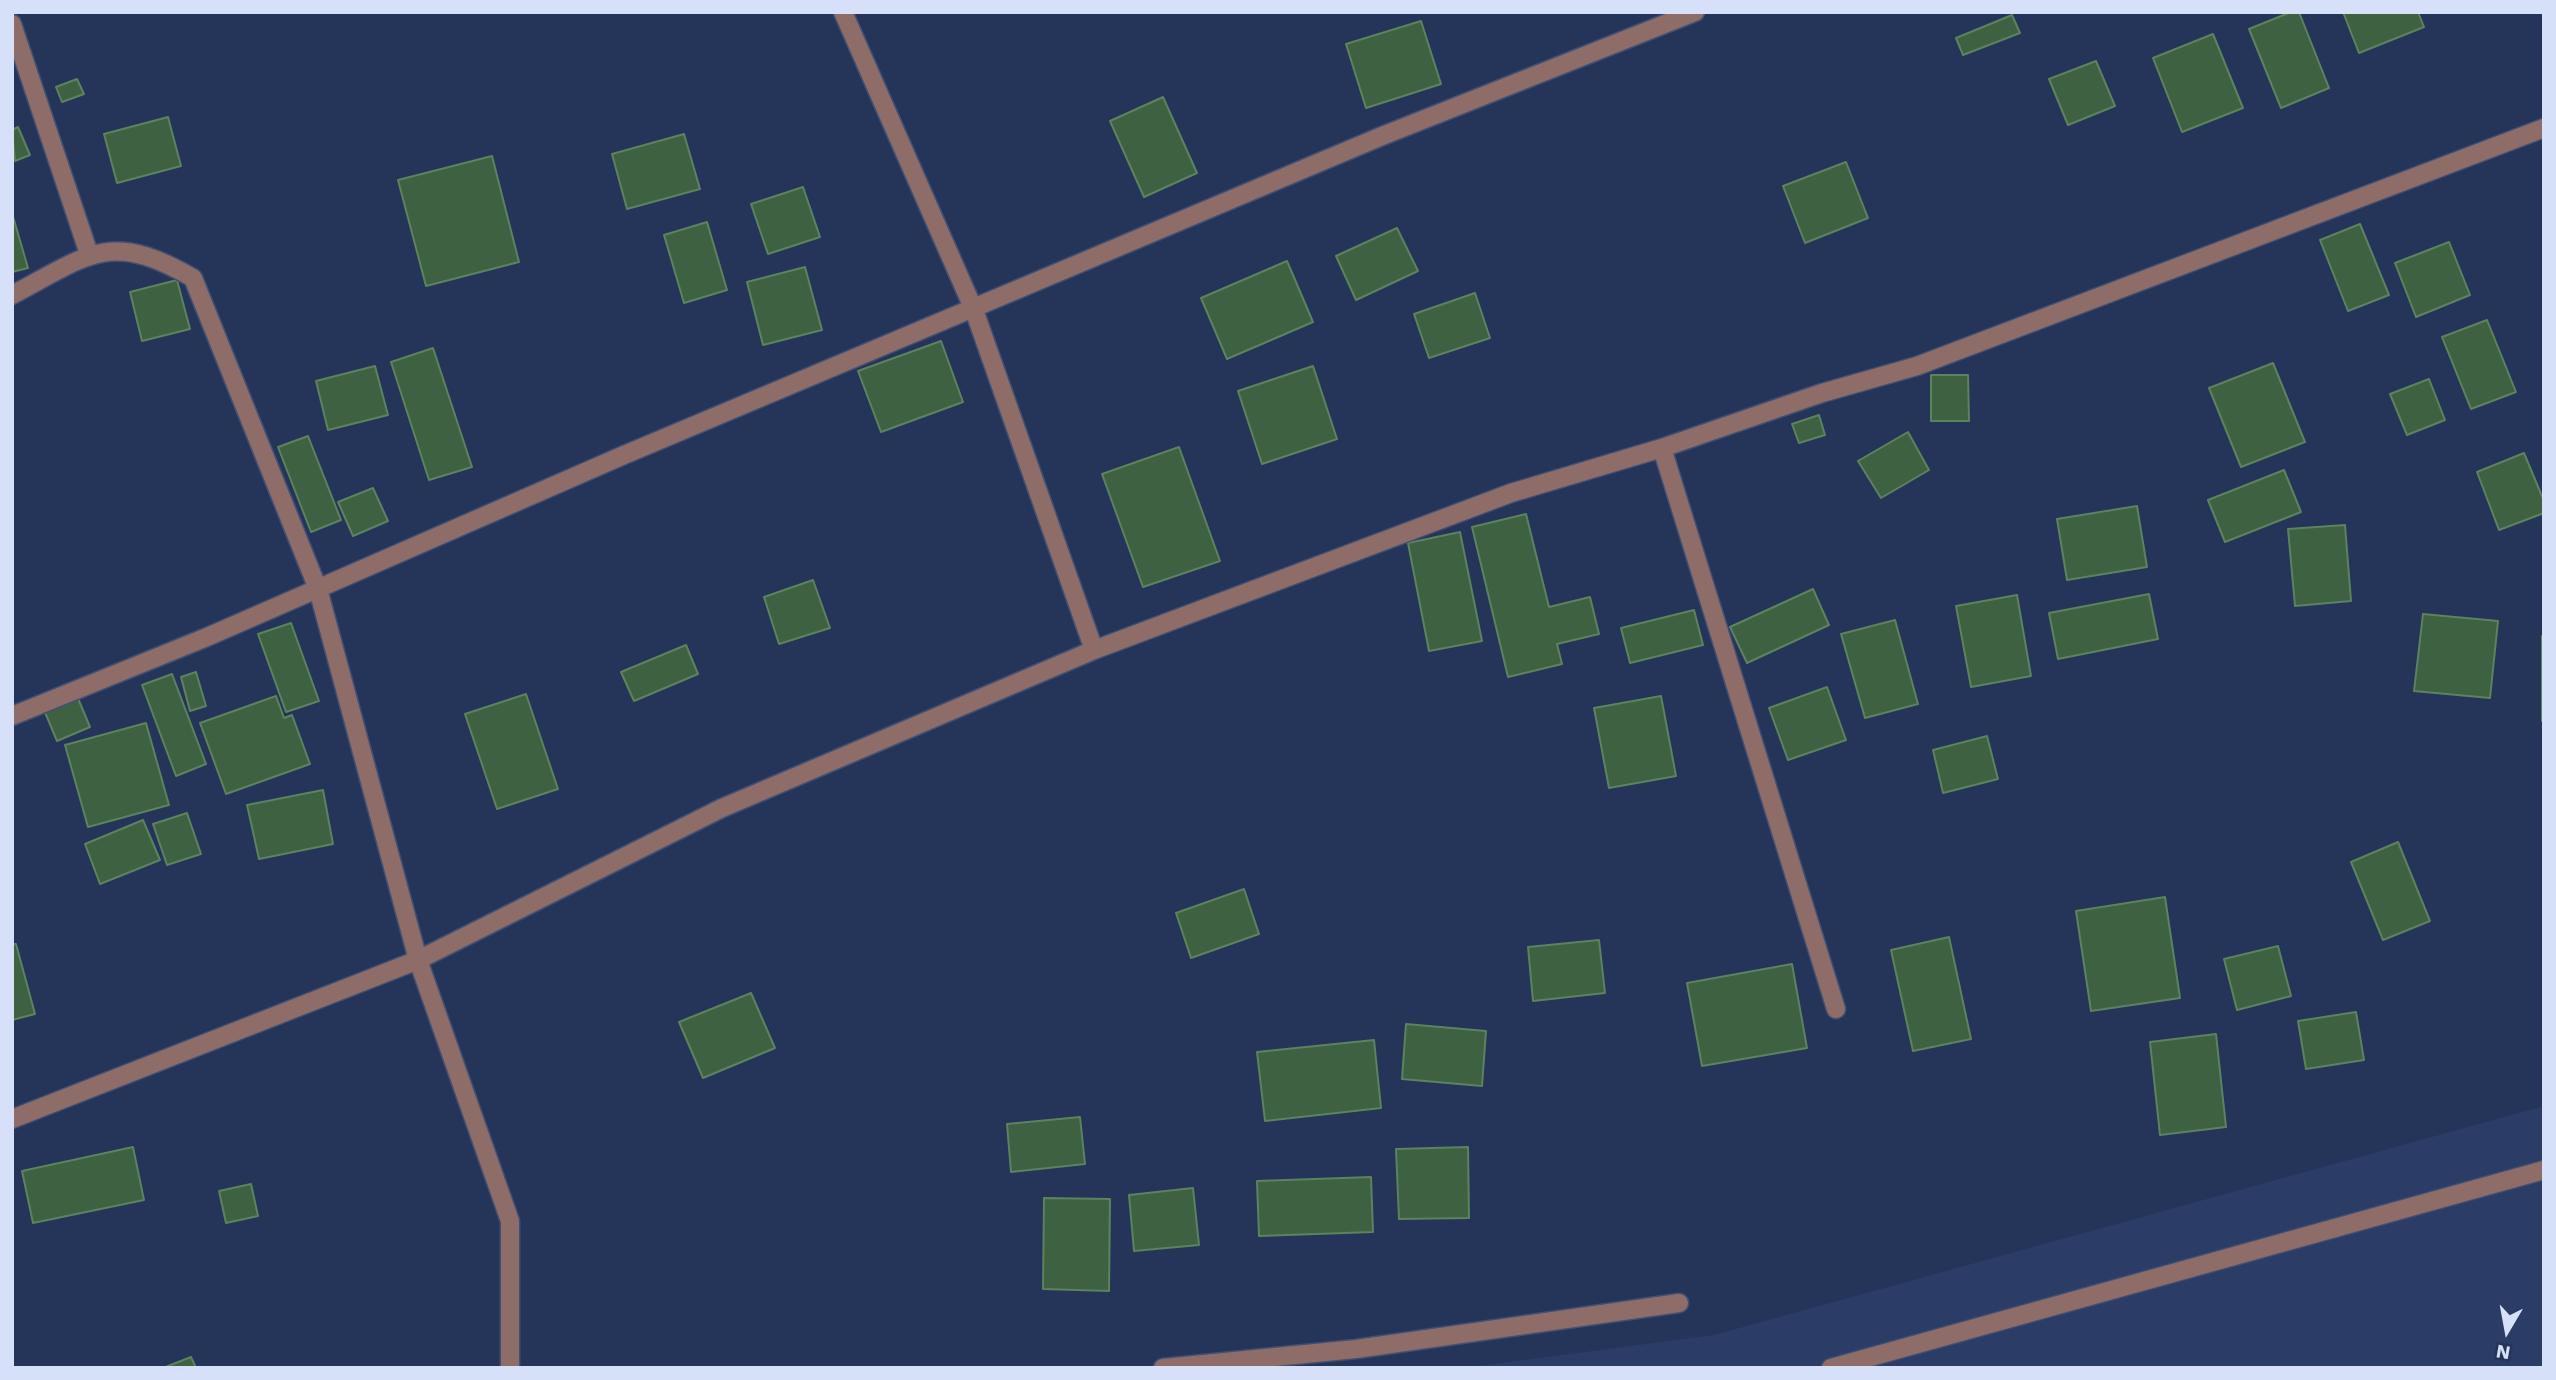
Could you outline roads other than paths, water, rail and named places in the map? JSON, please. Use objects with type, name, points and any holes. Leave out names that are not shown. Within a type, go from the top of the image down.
[{"type":"street","points":[[843,12],[974,310],[1094,650]]},
{"type":"street","points":[[12,716],[318,589],[624,455],[974,310],[1382,136],[1695,12]]},
{"type":"street","points":[[12,24],[89,254]]},
{"type":"street","points":[[12,1119],[418,960],[722,808],[1094,650],[1511,493],[1662,448],[1822,393],[1917,366],[2544,128]]},
{"type":"street","points":[[12,295],[89,254],[133,250],[158,258],[193,278],[318,589],[418,960],[510,1222],[510,1368]]},
{"type":"street","points":[[1662,448],[1836,1009]]},
{"type":"street","points":[[1832,1368],[2544,1170]]},
{"type":"street","points":[[1163,1368],[1356,1349],[1679,1303]]}]
